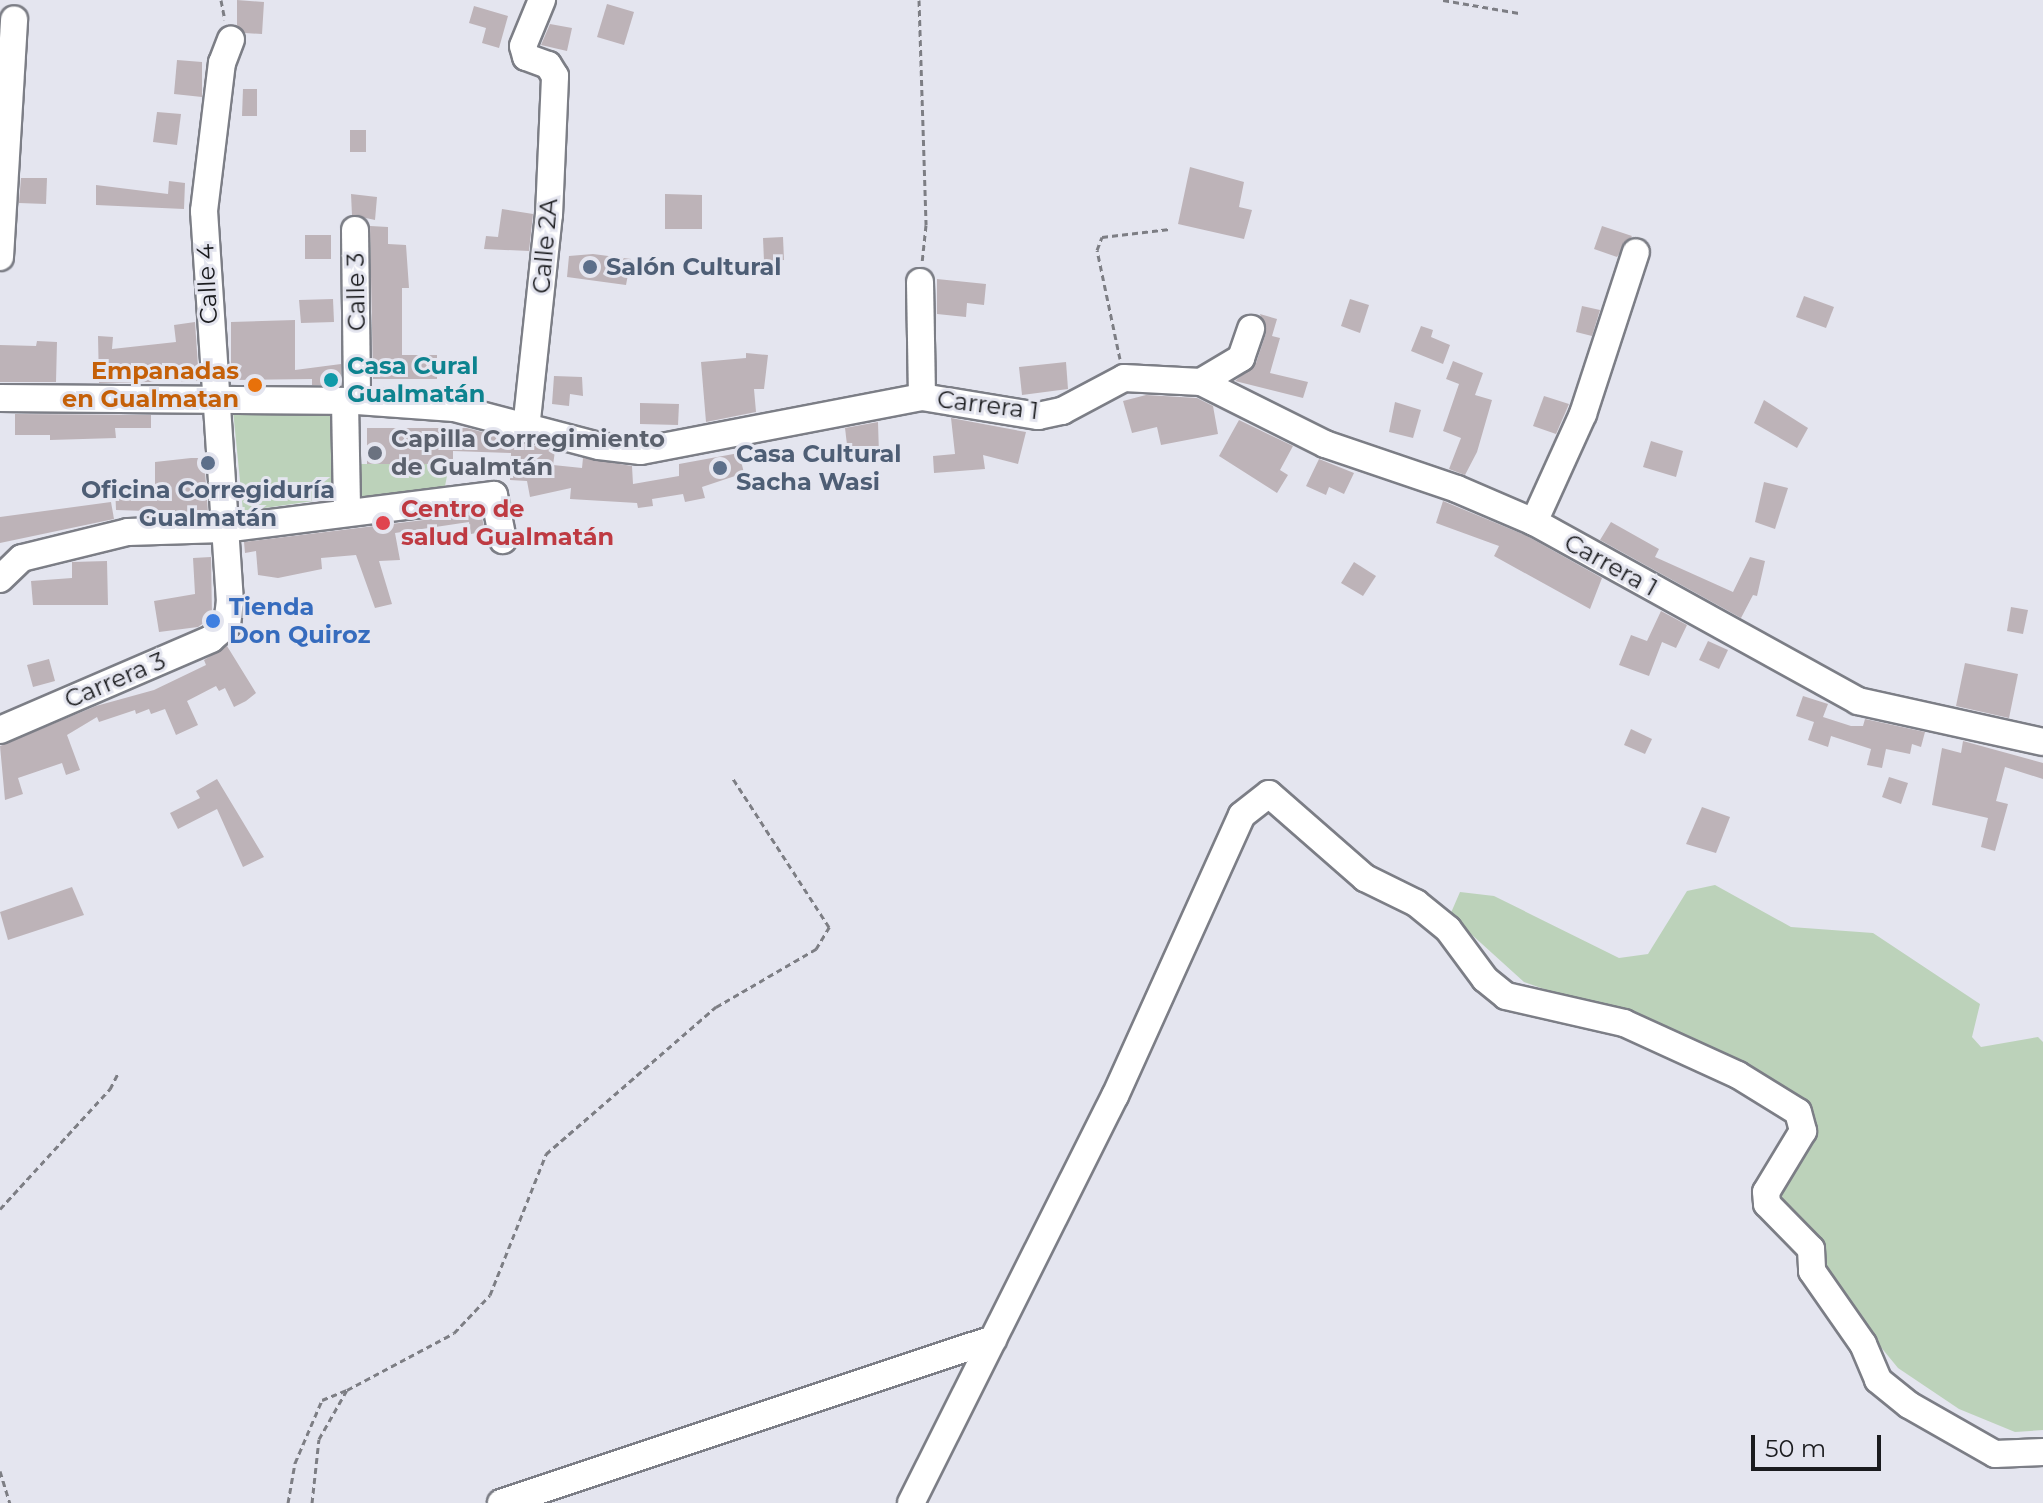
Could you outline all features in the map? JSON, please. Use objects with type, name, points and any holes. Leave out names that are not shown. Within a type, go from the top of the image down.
[{"type":"street","name":"Calle 2A","points":[[526,429],[549,215],[555,76],[548,65],[532,61],[523,46],[542,0]]},
{"type":"street","points":[[0,257],[14,19]]},
{"type":"street","name":"Calle 4","points":[[227,625],[204,211],[222,63],[231,40]]},
{"type":"street","name":"Calle 3","points":[[347,511],[355,230]]},
{"type":"street","points":[[1534,522],[1583,414],[1636,252]]},
{"type":"street","points":[[920,282],[922,397]]},
{"type":"street","points":[[1201,382],[1241,358],[1251,329]]},
{"type":"street","name":"Carrera 1","points":[[0,398],[216,404],[351,402],[454,408],[526,429],[641,451],[922,397],[1038,416],[1062,411],[1124,378],[1201,382],[1325,444],[1457,489],[1534,522],[1858,701],[2043,742]]},
{"type":"street","points":[[0,579],[22,558],[75,541],[128,532],[223,529],[347,511],[494,495],[503,540]]},
{"type":"street","name":"Carrera 3","points":[[0,730],[211,639],[227,625]]},
{"type":"street","points":[[911,1503],[1115,1096],[1242,815],[1269,794],[1365,878],[1416,903],[1448,929],[1485,979],[1506,996],[1624,1023],[1738,1075],[1798,1112],[1803,1131],[1766,1192],[1767,1204],[1811,1249],[1812,1271],[1863,1344],[1878,1380],[1909,1405],[1995,1454],[2043,1452]]},
{"type":"street","points":[[501,1503],[993,1339]]},
{"type":"path","points":[[919,0],[926,225],[920,282]]},
{"type":"path","points":[[1443,0],[1519,13]]},
{"type":"path","points":[[1124,378],[1097,250],[1102,237],[1170,229]]},
{"type":"path","points":[[288,1503],[295,1463],[322,1400],[454,1333],[490,1295],[546,1154],[575,1125],[716,1007],[816,949],[829,927],[732,777]]},
{"type":"path","points":[[0,1209],[110,1089],[118,1073]]},
{"type":"path","points":[[312,1503],[319,1439],[347,1390]]},
{"type":"path","points":[[0,1471],[10,1503]]},
{"type":"green space","points":[[233,410],[332,410],[334,498],[243,511]]},
{"type":"green space","points":[[361,464],[427,464],[428,471],[448,471],[444,491],[361,498]]},
{"type":"green space","points":[[1715,885],[1791,927],[1873,933],[1980,1004],[1972,1037],[1981,1047],[2038,1037],[2043,1042],[2043,1430],[2015,1432],[1959,1409],[1898,1368],[1848,1307],[1779,1200],[1815,1119],[1810,1105],[1652,1027],[1524,982],[1450,915],[1460,892],[1494,896],[1619,958],[1648,954],[1687,891]]},
{"type":"building","points":[[237,0],[264,2],[262,34],[245,33],[237,25]]},
{"type":"building","points":[[607,4],[634,12],[624,45],[597,37]]},
{"type":"building","points":[[474,6],[508,16],[499,48],[482,43],[486,28],[469,23]]},
{"type":"building","points":[[550,24],[572,28],[567,51],[541,45]]},
{"type":"building","points":[[177,60],[202,62],[202,97],[174,94]]},
{"type":"building","points":[[243,89],[257,89],[257,116],[242,116]]},
{"type":"building","points":[[157,112],[181,114],[177,145],[153,142]]},
{"type":"building","points":[[350,130],[366,130],[366,152],[350,152]]},
{"type":"building","points":[[1190,167],[1244,182],[1239,207],[1252,210],[1244,239],[1178,224]]},
{"type":"building","points":[[21,178],[47,178],[46,204],[19,203]]},
{"type":"building","points":[[169,181],[185,183],[184,209],[96,205],[96,185],[168,194]]},
{"type":"building","points":[[351,194],[377,197],[375,220],[352,215]]},
{"type":"building","points":[[665,194],[702,195],[702,229],[665,229]]},
{"type":"building","points":[[502,209],[533,214],[529,251],[484,249],[486,236],[498,237]]},
{"type":"building","points":[[370,226],[388,227],[388,244],[406,245],[409,288],[402,288],[402,355],[437,355],[437,379],[373,379]]},
{"type":"building","points":[[1602,226],[1632,236],[1617,257],[1594,249]]},
{"type":"building","points":[[305,235],[331,235],[331,259],[305,259]]},
{"type":"building","points":[[783,237],[784,260],[764,261],[763,238]]},
{"type":"building","points":[[593,254],[631,259],[626,285],[567,277],[569,256]]},
{"type":"building","points":[[937,279],[986,284],[984,305],[967,303],[966,317],[937,314]]},
{"type":"building","points":[[1804,296],[1834,307],[1826,328],[1796,317]]},
{"type":"building","points":[[333,299],[334,322],[301,323],[299,300]]},
{"type":"building","points":[[1350,299],[1369,305],[1360,333],[1341,326]]},
{"type":"building","points":[[1582,306],[1600,310],[1592,336],[1576,332]]},
{"type":"building","points":[[1260,314],[1277,319],[1272,336],[1280,338],[1270,373],[1308,382],[1303,398],[1235,381],[1256,363],[1266,333]]},
{"type":"building","points":[[295,320],[295,370],[341,364],[341,385],[312,385],[312,379],[231,380],[231,322]]},
{"type":"building","points":[[195,322],[199,381],[99,383],[98,336],[113,337],[112,349],[176,342],[174,325]]},
{"type":"building","points":[[1421,326],[1433,330],[1431,337],[1450,345],[1443,364],[1411,351]]},
{"type":"building","points":[[37,341],[57,342],[56,382],[0,382],[0,345],[36,346]]},
{"type":"building","points":[[746,353],[768,355],[764,389],[754,389],[756,412],[706,422],[701,362],[746,358]]},
{"type":"building","points":[[1453,361],[1483,373],[1475,395],[1492,400],[1477,452],[1465,475],[1449,469],[1461,438],[1443,431],[1459,384],[1446,379]]},
{"type":"building","points":[[1066,362],[1068,389],[1022,395],[1019,367]]},
{"type":"building","points":[[554,376],[582,377],[583,396],[570,394],[569,406],[552,404]]},
{"type":"building","points":[[1146,395],[1197,398],[1213,406],[1218,434],[1161,445],[1157,427],[1132,433],[1123,401]]},
{"type":"building","points":[[1544,396],[1569,404],[1556,434],[1533,426]]},
{"type":"building","points":[[1764,400],[1808,428],[1797,448],[1754,423]]},
{"type":"building","points":[[1395,402],[1421,410],[1413,438],[1389,432]]},
{"type":"building","points":[[640,403],[679,404],[678,425],[640,424]]},
{"type":"building","points":[[15,414],[151,415],[151,428],[115,428],[116,438],[50,440],[50,435],[15,435]]},
{"type":"building","points":[[951,418],[1026,432],[1018,464],[983,455],[985,469],[934,473],[933,456],[955,454]]},
{"type":"building","points":[[1239,420],[1293,446],[1280,470],[1288,475],[1277,493],[1219,456]]},
{"type":"building","points":[[878,422],[879,455],[848,453],[845,428]]},
{"type":"building","points":[[367,428],[467,428],[555,451],[553,465],[582,468],[583,458],[632,466],[633,484],[679,476],[679,464],[739,453],[744,473],[702,487],[705,498],[685,502],[683,494],[652,499],[653,506],[638,508],[637,503],[570,499],[571,488],[530,497],[527,481],[510,480],[511,453],[453,451],[453,464],[367,464]]},
{"type":"building","points":[[1651,441],[1683,451],[1676,477],[1643,467]]},
{"type":"building","points":[[204,458],[208,513],[116,510],[115,485],[155,486],[155,462]]},
{"type":"building","points":[[1319,459],[1354,473],[1344,494],[1329,487],[1326,495],[1306,486]]},
{"type":"building","points":[[1764,482],[1788,488],[1775,529],[1755,522]]},
{"type":"building","points":[[1443,501],[1527,536],[1602,578],[1590,609],[1494,556],[1499,546],[1436,523]]},
{"type":"building","points":[[111,502],[114,519],[0,543],[0,517]]},
{"type":"building","points":[[481,513],[485,531],[471,534],[469,522],[395,533],[400,560],[379,561],[392,604],[375,608],[356,555],[321,558],[322,569],[278,578],[258,575],[256,551],[245,553],[244,542]]},
{"type":"building","points":[[1611,522],[1659,549],[1655,557],[1733,592],[1750,557],[1765,561],[1757,596],[1753,595],[1741,618],[1600,540]]},
{"type":"building","points":[[211,557],[212,617],[198,627],[159,632],[154,601],[195,594],[193,558]]},
{"type":"building","points":[[107,561],[108,605],[33,605],[31,581],[72,578],[72,562]]},
{"type":"building","points":[[1354,562],[1376,576],[1363,596],[1341,583]]},
{"type":"building","points":[[2011,607],[2028,610],[2023,634],[2007,631]]},
{"type":"building","points":[[1661,611],[1687,625],[1676,648],[1662,642],[1649,676],[1619,665],[1631,635],[1647,641]]},
{"type":"building","points":[[1708,641],[1728,650],[1719,669],[1699,660]]},
{"type":"building","points":[[227,646],[256,693],[246,701],[234,707],[225,688],[219,691],[216,686],[187,701],[198,725],[176,735],[165,709],[151,714],[149,709],[136,714],[135,710],[99,722],[97,717],[67,735],[80,770],[66,775],[62,763],[18,778],[23,794],[5,800],[0,746],[96,706],[154,690],[206,665],[204,660]]},
{"type":"building","points":[[49,659],[55,681],[33,687],[27,665]]},
{"type":"building","points":[[1965,663],[2018,674],[2009,718],[1956,706]]},
{"type":"building","points":[[1803,696],[1828,704],[1823,717],[1851,726],[1863,726],[1865,719],[1925,732],[1921,747],[1912,744],[1910,754],[1886,749],[1882,768],[1867,765],[1871,749],[1831,736],[1828,747],[1808,740],[1814,722],[1796,716]]},
{"type":"building","points":[[1631,729],[1652,739],[1645,754],[1624,745]]},
{"type":"building","points":[[1963,741],[2043,763],[2043,779],[2005,767],[1996,801],[2008,804],[1995,851],[1981,847],[1988,818],[1932,805],[1942,748],[1961,753]]},
{"type":"building","points":[[1889,777],[1908,783],[1901,804],[1882,797]]},
{"type":"building","points":[[217,779],[264,857],[243,867],[217,809],[178,829],[170,813],[200,798],[196,791]]},
{"type":"building","points":[[1702,807],[1730,817],[1716,853],[1686,844]]},
{"type":"building","points":[[72,887],[84,915],[8,940],[0,912]]},
{"type":"place","name":"Salón Cultural","points":[[590,267]]},
{"type":"place","name":"Casa Cural Gualmatán","points":[[331,380]]},
{"type":"place","name":"Empanadas en Gualmatan","points":[[255,385]]},
{"type":"place","name":"Capilla Corregimiento de Gualmtán","points":[[375,453]]},
{"type":"place","name":"Oficina Corregiduría Gualmatán","points":[[208,463]]},
{"type":"place","name":"Casa Cultural Sacha Wasi","points":[[720,468]]},
{"type":"place","name":"Centro de salud Gualmatán","points":[[383,523]]},
{"type":"place","name":"Tienda Don Quiroz","points":[[213,621]]}]
